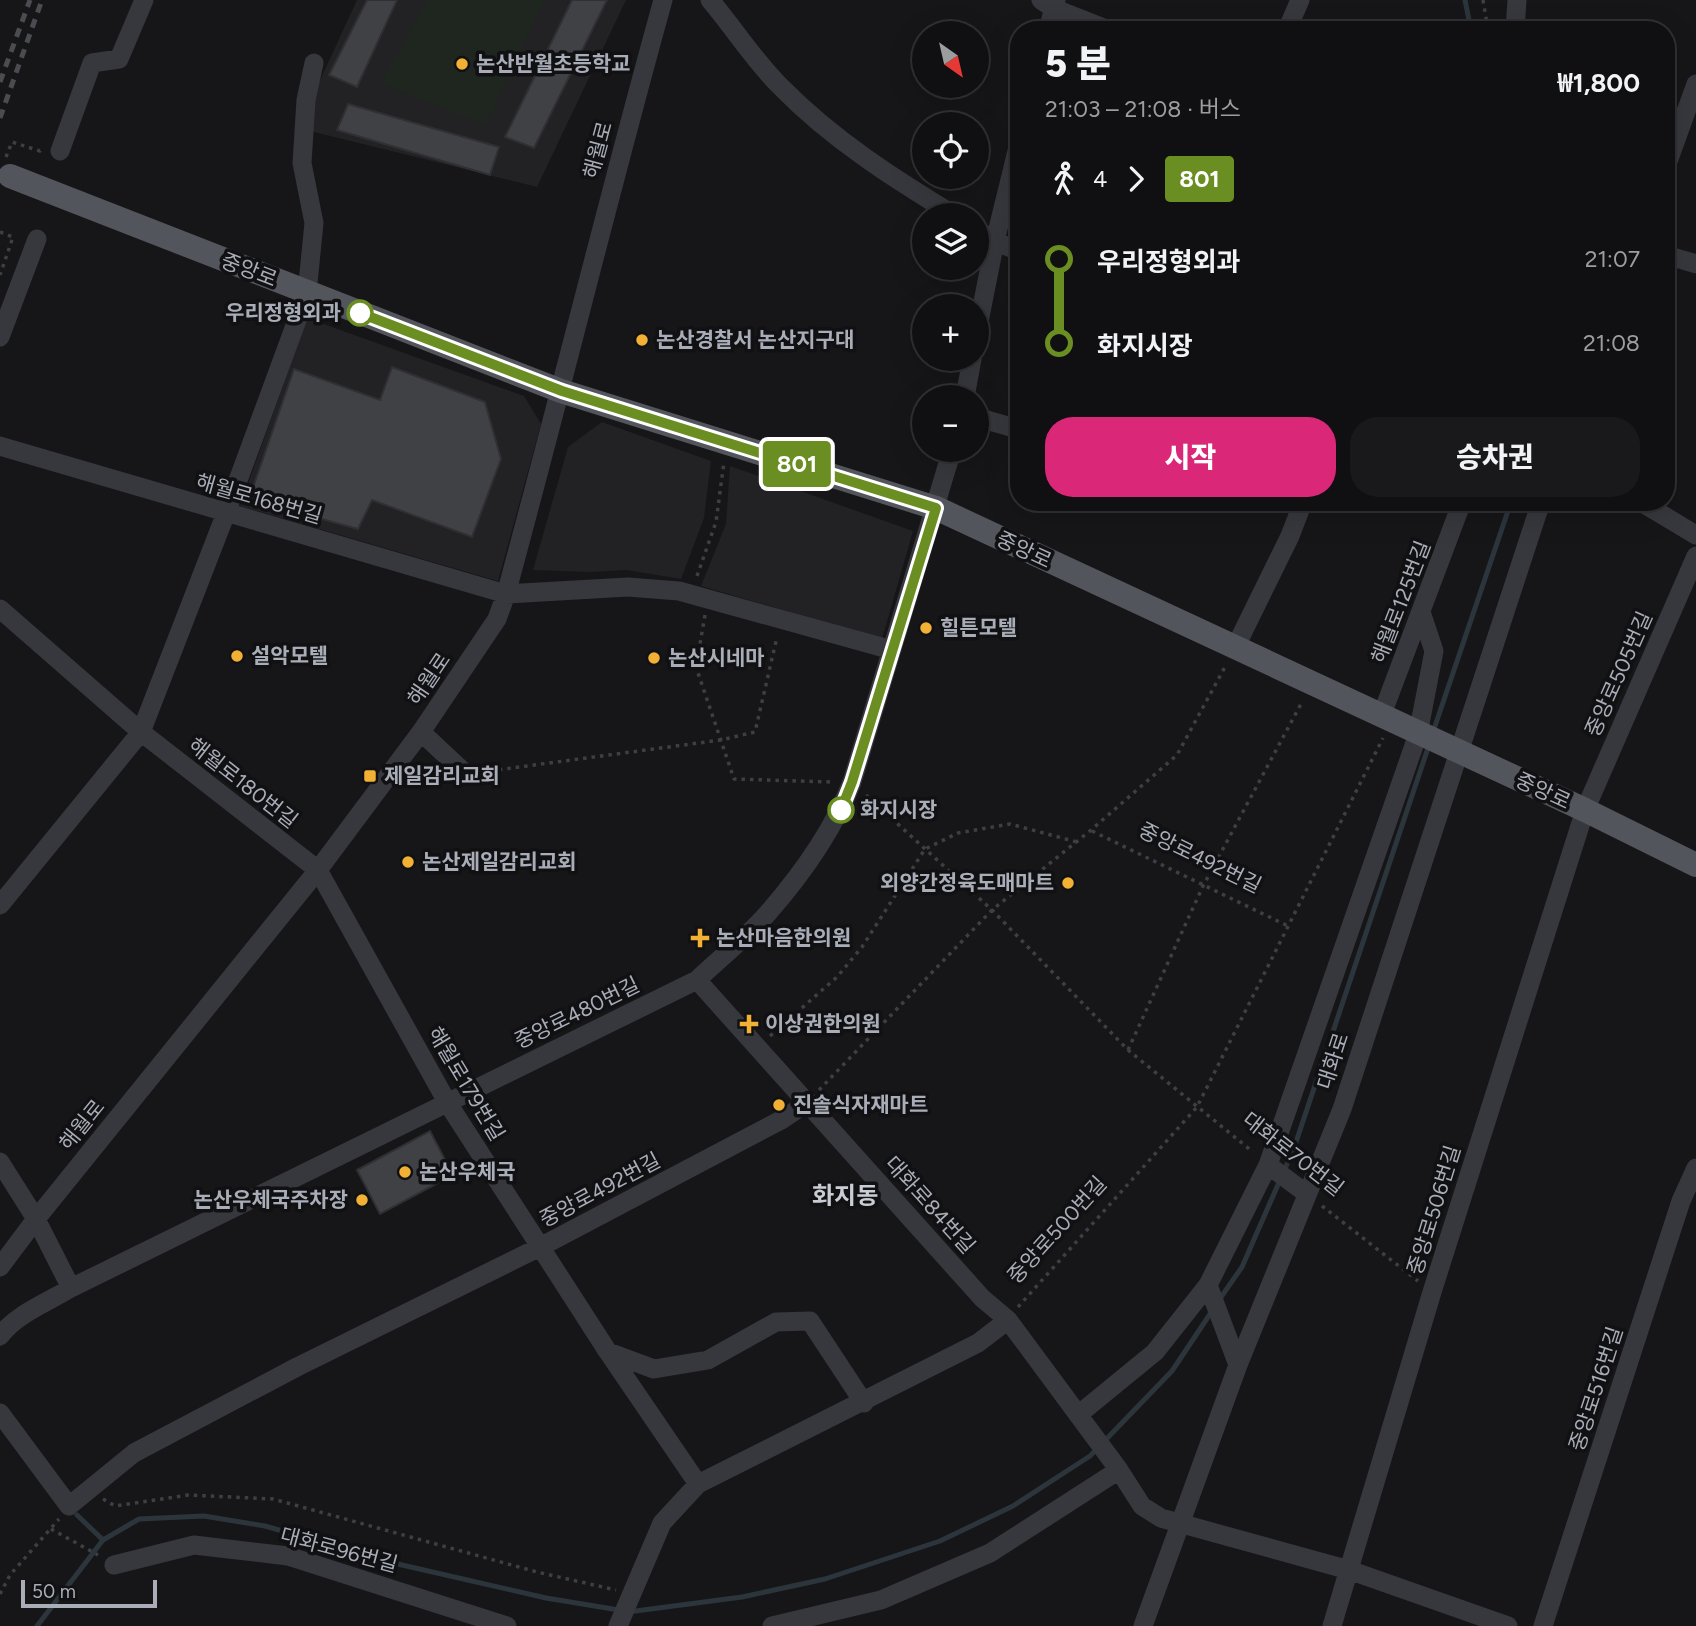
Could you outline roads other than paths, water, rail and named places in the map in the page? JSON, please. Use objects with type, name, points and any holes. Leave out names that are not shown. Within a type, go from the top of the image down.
[{"type":"main road","name":"중앙로","points":[[10,176],[562,391],[936,508],[1584,810],[1696,865]]},
{"type":"street","points":[[60,151],[92,63],[119,59],[144,0]]},
{"type":"street","name":"해월로","points":[[0,1267],[317,870],[421,732],[497,619],[562,391],[606,208],[663,0]]},
{"type":"street","points":[[710,0],[780,86],[864,157],[935,203]]},
{"type":"street","points":[[1291,21],[1300,0]]},
{"type":"street","points":[[1516,21],[1517,0]]},
{"type":"street","points":[[1049,21],[1050,3],[1089,21]]},
{"type":"street","points":[[0,905],[141,732],[226,513],[307,293],[314,223],[302,163],[306,100],[314,63]]},
{"type":"street","points":[[1675,120],[1696,84]]},
{"type":"street","points":[[985,294],[1010,180]]},
{"type":"street","points":[[989,237],[1010,248]]},
{"type":"street","points":[[0,337],[37,239]]},
{"type":"street","points":[[1675,258],[1696,264]]},
{"type":"street","points":[[989,421],[1010,427]]},
{"type":"street","name":"해월로168번길","points":[[0,446],[506,594],[628,587],[679,591],[892,650]]},
{"type":"street","name":"중앙로480번길","points":[[0,1336],[6,1328],[28,1313],[71,1288],[697,979],[767,914],[819,847],[841,810],[852,782],[949,462]]},
{"type":"street","points":[[1235,648],[1300,511]]},
{"type":"street","name":"해월로125번길","points":[[1386,719],[1459,511]]},
{"type":"street","name":"대화로","points":[[1143,1626],[1238,1365],[1342,1108],[1538,511]]},
{"type":"street","points":[[1656,511],[1696,535]]},
{"type":"street","name":"중앙로505번길","points":[[1584,810],[1696,556]]},
{"type":"street","name":"해월로180번길","points":[[0,609],[141,732],[317,870]]},
{"type":"street","points":[[1078,1415],[1155,1352],[1208,1285],[1268,1165],[1418,734],[1434,651],[1422,615]]},
{"type":"street","points":[[421,732],[466,774]]},
{"type":"street","name":"중앙로506번길","points":[[1332,1626],[1432,1292],[1584,810]]},
{"type":"street","name":"해월로179번길","points":[[317,870],[446,1102],[542,1246],[608,1352],[698,1484]]},
{"type":"street","name":"대화로84번길","points":[[697,979],[982,1298],[1008,1320],[1113,1462],[1142,1506],[1161,1518],[1349,1570],[1508,1626]]},
{"type":"street","name":"중앙로492번길","points":[[0,1413],[69,1506],[134,1453],[297,1367],[542,1246],[783,1119],[808,1102]]},
{"type":"street","points":[[0,1161],[36,1219],[71,1288]]},
{"type":"street","name":"대화로70번길","points":[[1268,1165],[1307,1194]]},
{"type":"street","name":"중앙로516번길","points":[[1544,1626],[1681,1201],[1696,1168]]},
{"type":"street","points":[[1208,1285],[1238,1365]]},
{"type":"street","points":[[618,1626],[662,1523],[698,1484],[864,1403],[978,1343],[1008,1320]]},
{"type":"street","points":[[608,1352],[654,1369],[708,1360],[776,1322],[810,1321],[864,1403]]},
{"type":"street","points":[[772,1626],[881,1600],[990,1553],[1113,1462]]},
{"type":"street","name":"대화로96번길","points":[[114,1565],[194,1545],[288,1556],[507,1626]]},
{"type":"waterway","points":[[1465,0],[1469,21]]},
{"type":"waterway","points":[[1433,732],[1508,511]]},
{"type":"waterway","points":[[1219,1300],[1242,1267],[1294,1148],[1429,745]]},
{"type":"waterway","points":[[628,1612],[742,1597],[825,1579],[940,1541],[1013,1506],[1090,1456],[1172,1371],[1212,1311]]},
{"type":"waterway","points":[[77,1515],[103,1540]]},
{"type":"waterway","points":[[37,1626],[103,1540],[139,1519],[204,1516],[265,1526],[402,1565],[546,1598],[619,1610]]},
{"type":"railway","points":[[0,82],[30,0]]},
{"type":"railway","points":[[0,118],[42,0]]},
{"type":"place","name":"논산반월초등학교","points":[[462,64]]},
{"type":"place","name":"우리정형외과","points":[[360,313]]},
{"type":"place","name":"논산경찰서 논산지구대","points":[[642,340]]},
{"type":"place","name":"힐튼모텔","points":[[926,628]]},
{"type":"place","name":"설악모텔","points":[[237,656]]},
{"type":"place","name":"논산시네마","points":[[654,658]]},
{"type":"place","name":"제일감리교회","points":[[370,776]]},
{"type":"place","name":"화지시장","points":[[841,810]]},
{"type":"place","name":"논산제일감리교회","points":[[408,862]]},
{"type":"place","name":"외양간정육도매마트","points":[[1068,883]]},
{"type":"place","name":"논산마음한의원","points":[[700,938]]},
{"type":"place","name":"이상권한의원","points":[[749,1024]]},
{"type":"place","name":"진솔식자재마트","points":[[779,1105]]},
{"type":"place","name":"논산우체국","points":[[405,1172]]},
{"type":"place","name":"논산우체국주차장","points":[[362,1200]]},
{"type":"district","name":"화지동","points":[[845,1196]]}]
